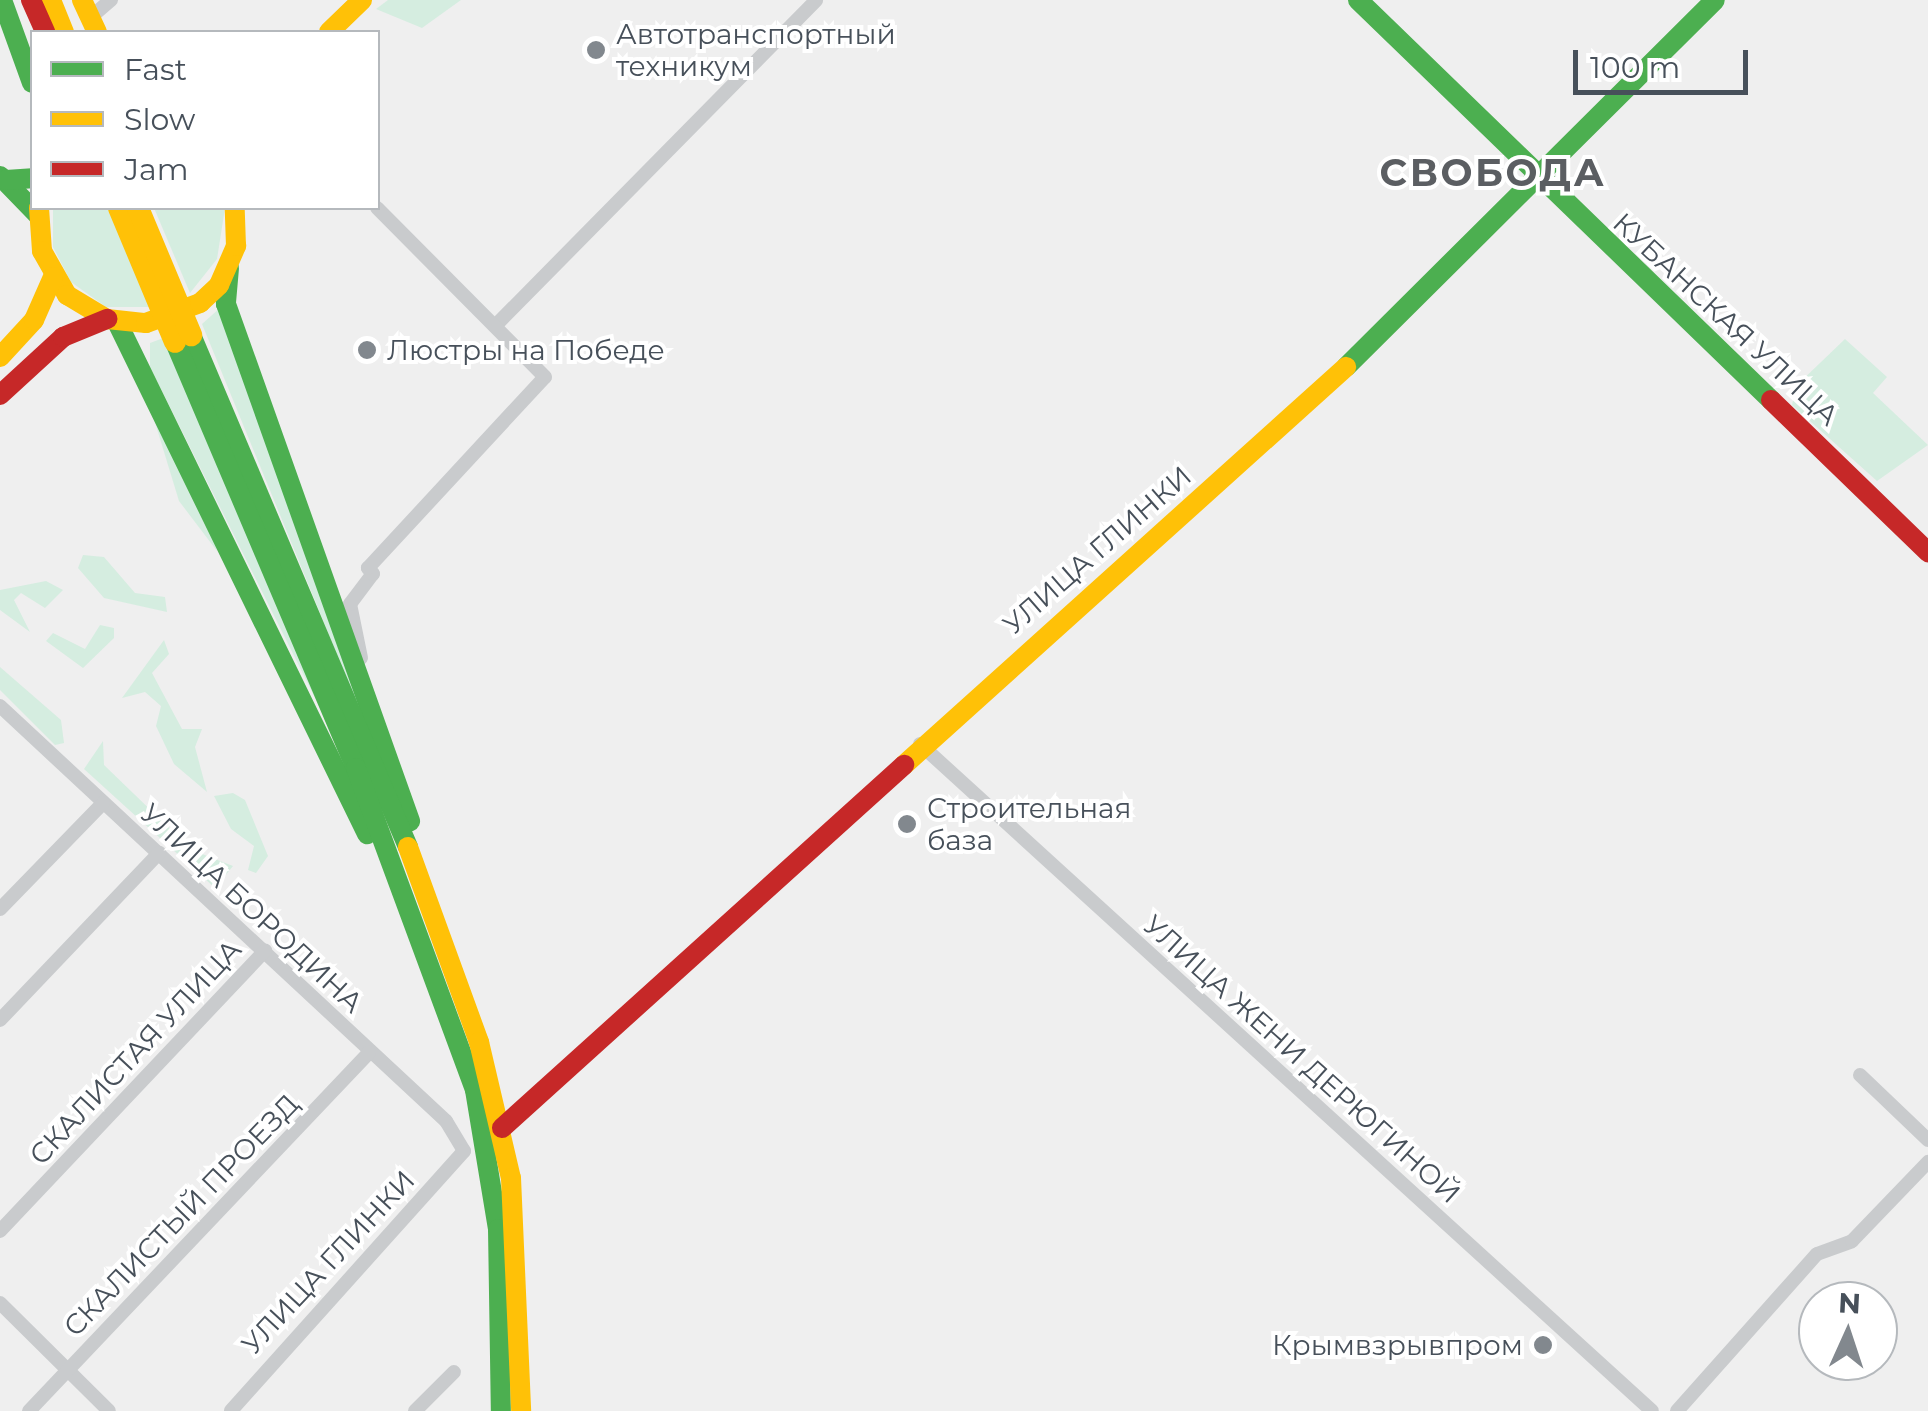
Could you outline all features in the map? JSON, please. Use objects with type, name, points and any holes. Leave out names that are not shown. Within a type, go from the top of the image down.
[{"type":"main road","points":[[2,0],[30,77]]},
{"type":"main road","points":[[31,0],[44,30]]},
{"type":"main road","points":[[51,0],[63,30]]},
{"type":"main road","points":[[332,30],[362,0]]},
{"type":"main road","name":"УЛИЦА ГЛИНКИ","points":[[502,1128],[919,744],[1304,407],[1714,0]]},
{"type":"main road","name":"КУБАНСКАЯ УЛИЦА","points":[[1371,4],[1536,180],[1928,552]]},
{"type":"main road","points":[[3,178],[30,178]]},
{"type":"main road","points":[[3,178],[30,203]]},
{"type":"main road","points":[[120,210],[183,338],[412,854],[502,1128],[521,1285],[521,1411]]},
{"type":"main road","points":[[139,210],[183,338],[417,921],[474,1090],[494,1179],[500,1411]]},
{"type":"main road","points":[[235,210],[226,304],[368,691],[408,812],[412,854]]},
{"type":"main road","points":[[0,357],[34,320],[52,277],[38,211]]},
{"type":"main road","points":[[0,395],[64,337],[112,320],[174,316],[211,296],[230,268]]},
{"type":"main road","points":[[52,277],[112,320],[176,427],[384,873],[417,921]]},
{"type":"street","points":[[90,17],[112,0]]},
{"type":"street","points":[[498,323],[816,0]]},
{"type":"street","points":[[368,691],[350,604],[374,574],[368,568],[544,386],[544,370],[380,210]]},
{"type":"street","name":"УЛИЦА БОРОДИНА","points":[[0,707],[446,1122],[464,1151]]},
{"type":"street","name":"УЛИЦА ЖЕНИ ДЕРЮГИНОЙ","points":[[919,744],[1652,1411]]},
{"type":"street","points":[[0,909],[103,803]]},
{"type":"street","points":[[0,1020],[159,853]]},
{"type":"street","name":"СКАЛИСТАЯ УЛИЦА","points":[[0,1232],[265,951]]},
{"type":"street","name":"СКАЛИСТЫЙ ПРОЕЗД","points":[[29,1411],[369,1053]]},
{"type":"street","points":[[1860,1076],[1928,1140]]},
{"type":"street","name":"УЛИЦА ГЛИНКИ","points":[[231,1411],[464,1151]]},
{"type":"street","points":[[1677,1411],[1817,1254],[1852,1241],[1928,1162]]},
{"type":"street","points":[[0,1303],[109,1411]]},
{"type":"street","points":[[415,1411],[454,1372]]},
{"type":"green space","points":[[388,0],[461,0],[422,28],[376,9]]},
{"type":"green space","points":[[53,210],[113,210],[154,307],[106,307],[71,282],[53,247]]},
{"type":"green space","points":[[155,210],[225,210],[217,259],[190,293]]},
{"type":"green space","points":[[221,307],[374,745],[202,324]]},
{"type":"green space","points":[[166,337],[345,758],[150,367],[150,343]]},
{"type":"green space","points":[[1845,339],[1887,377],[1873,393],[1928,445],[1877,481],[1792,405],[1796,386]]},
{"type":"green space","points":[[150,406],[213,537],[217,551],[179,501]]},
{"type":"green space","points":[[83,555],[104,557],[135,593],[165,597],[167,612],[104,598],[78,568]]},
{"type":"green space","points":[[46,581],[63,590],[45,608],[21,593],[14,600],[30,632],[0,610],[0,590]]},
{"type":"green space","points":[[100,625],[114,628],[114,638],[83,668],[46,641],[53,633],[85,649]]},
{"type":"green space","points":[[164,640],[169,654],[152,673],[182,729],[202,729],[195,747],[207,792],[174,764],[156,726],[161,706],[145,692],[122,698]]},
{"type":"green space","points":[[0,667],[61,720],[64,743],[55,745],[0,690]]},
{"type":"green space","points":[[103,741],[104,765],[192,850],[233,866],[215,888],[84,769]]},
{"type":"green space","points":[[233,793],[245,800],[268,856],[256,873],[248,870],[254,846],[231,829],[214,796]]},
{"type":"traffic: fast","points":[[2,0],[30,77]]},
{"type":"traffic: fast","points":[[1358,0],[1771,400]]},
{"type":"traffic: fast","points":[[1346,367],[1715,0]]},
{"type":"traffic: fast","points":[[0,176],[30,207]]},
{"type":"traffic: fast","points":[[6,180],[30,178]]},
{"type":"traffic: fast","points":[[33,210],[38,215]]},
{"type":"traffic: fast","points":[[229,268],[226,304],[410,821]]},
{"type":"traffic: fast","points":[[117,322],[367,834]]},
{"type":"traffic: fast","points":[[191,335],[408,847]]},
{"type":"traffic: fast","points":[[175,342],[356,768],[475,1090],[498,1229],[501,1411]]},
{"type":"traffic: slow","points":[[51,0],[63,30]]},
{"type":"traffic: slow","points":[[82,0],[96,30]]},
{"type":"traffic: slow","points":[[331,30],[362,0]]},
{"type":"traffic: slow","points":[[39,210],[42,251],[67,295],[107,319],[146,323],[200,303],[219,285],[236,246],[235,210]]},
{"type":"traffic: slow","points":[[120,210],[175,342]]},
{"type":"traffic: slow","points":[[139,210],[191,335]]},
{"type":"traffic: slow","points":[[0,357],[34,320],[53,277]]},
{"type":"traffic: slow","points":[[904,765],[1346,367]]},
{"type":"traffic: slow","points":[[408,847],[479,1042],[511,1178],[521,1411]]},
{"type":"traffic: jam","points":[[31,0],[44,30]]},
{"type":"traffic: jam","points":[[0,395],[63,337],[107,319]]},
{"type":"traffic: jam","points":[[1771,400],[1928,552]]},
{"type":"traffic: jam","points":[[502,1128],[904,765]]},
{"type":"place","name":"Автотранспортный техникум","points":[[596,50]]},
{"type":"place","name":"Люстры на Победе","points":[[367,350]]},
{"type":"place","name":"Строительная база","points":[[907,824]]},
{"type":"place","name":"Крымвзрывпром","points":[[1543,1345]]},
{"type":"district","name":"СВОБОДА","points":[[1493,173]]}]
